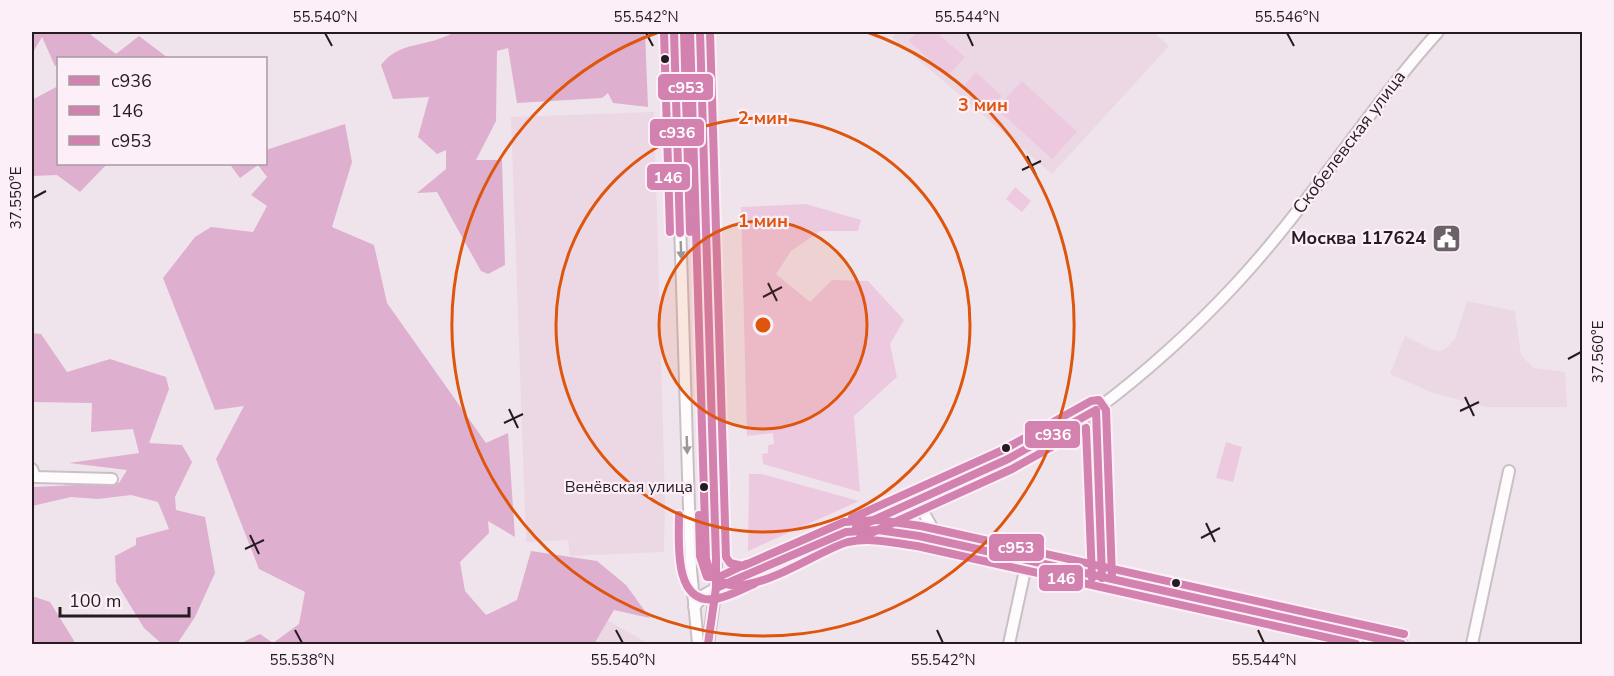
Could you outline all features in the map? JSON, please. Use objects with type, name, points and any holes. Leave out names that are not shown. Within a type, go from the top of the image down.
[{"type":"street","points":[[674,32],[691,570],[698,645]]},
{"type":"street","points":[[700,32],[716,559],[716,588],[708,645]]},
{"type":"street","name":"Скобелевская улица","points":[[694,607],[716,588],[1008,459],[1096,410],[1195,325],[1234,286],[1321,183],[1410,63],[1438,32]]},
{"type":"street","points":[[676,115],[682,120],[691,121],[702,113]]},
{"type":"street","points":[[679,182],[693,176],[704,183]]},
{"type":"street","points":[[1096,410],[1102,578]]},
{"type":"street","points":[[32,469],[35,477],[112,479]]},
{"type":"street","points":[[1472,645],[1509,471]]},
{"type":"street","points":[[917,501],[934,531],[949,543]]},
{"type":"street","points":[[846,532],[878,530],[949,543],[1402,645]]},
{"type":"street","points":[[716,559],[718,566],[727,574],[746,576]]},
{"type":"street","points":[[1009,645],[1028,561]]},
{"type":"street","points":[[691,570],[701,587],[716,588]]},
{"type":"shaded area","points":[[32,32],[91,32],[91,35],[116,54],[139,36],[167,57],[57,57],[57,65],[55,66],[42,37],[32,54]]},
{"type":"shaded area","points":[[454,32],[645,32],[648,107],[613,103],[608,93],[602,98],[517,103],[508,48],[497,51],[496,121],[476,160],[502,160],[505,265],[488,274],[481,271],[437,192],[417,193],[446,169],[446,150],[437,154],[418,137],[429,97],[393,99],[381,65],[397,52]]},
{"type":"shaded area","points":[[897,32],[1153,32],[1169,46],[1052,174],[892,37]]},
{"type":"shaded area","points":[[917,32],[936,32],[965,57],[948,76],[909,41]]},
{"type":"shaded area","points":[[976,72],[1002,96],[987,112],[962,88]]},
{"type":"shaded area","points":[[1022,81],[1077,132],[1052,159],[996,108]]},
{"type":"shaded area","points":[[57,87],[57,165],[106,165],[80,192],[57,175],[32,176],[32,100]]},
{"type":"shaded area","points":[[654,112],[665,500],[664,552],[570,556],[568,540],[526,542],[511,117]]},
{"type":"shaded area","points":[[345,124],[352,162],[332,227],[374,245],[387,303],[486,443],[508,433],[515,537],[488,521],[489,533],[460,562],[465,591],[486,615],[517,600],[531,551],[597,561],[626,585],[650,618],[614,610],[594,644],[239,644],[260,634],[273,643],[299,624],[305,592],[259,569],[216,459],[244,406],[215,410],[163,278],[195,237],[211,227],[253,232],[267,206],[251,195],[267,177],[258,165],[267,165],[267,150]]},
{"type":"shaded area","points":[[248,165],[258,165],[240,178],[231,166]]},
{"type":"shaded area","points":[[1015,187],[1031,201],[1022,212],[1006,199]]},
{"type":"shaded area","points":[[806,204],[861,220],[858,231],[820,231],[791,251],[776,274],[810,302],[832,280],[868,281],[904,320],[890,344],[897,377],[854,416],[860,492],[763,464],[762,454],[768,453],[768,445],[774,444],[773,433],[747,436],[741,207]]},
{"type":"shaded area","points":[[1467,301],[1515,311],[1521,355],[1534,368],[1565,372],[1567,407],[1487,407],[1433,393],[1390,374],[1405,336],[1433,350],[1441,351],[1447,347],[1455,339]]},
{"type":"shaded area","points":[[32,333],[41,334],[67,372],[110,359],[166,377],[169,389],[149,443],[182,445],[192,462],[175,497],[176,510],[205,517],[215,573],[195,617],[177,644],[162,644],[144,628],[116,582],[115,556],[136,545],[136,538],[169,529],[158,502],[131,495],[98,499],[71,497],[32,506],[32,485],[34,487],[119,483],[127,470],[69,463],[139,453],[133,429],[91,432],[92,403],[32,402]]},
{"type":"shaded area","points":[[1226,442],[1242,447],[1233,482],[1216,478]]},
{"type":"shaded area","points":[[749,474],[762,474],[859,501],[748,551]]},
{"type":"shaded area","points":[[32,596],[50,602],[76,644],[32,644]]},
{"type":"shaded area","points":[[579,604],[649,644],[581,644]]},
{"type":"transit line","name":"146","points":[[664,32],[670,232]]},
{"type":"transit line","name":"с936","points":[[674,32],[680,233]]},
{"type":"transit line","name":"с953","points":[[684,32],[690,232]]},
{"type":"transit line","name":"146","points":[[690,32],[706,559],[715,577],[730,585],[748,584],[770,578],[848,542],[883,541],[917,546],[1356,644]]},
{"type":"transit line","name":"с936","points":[[700,32],[716,559],[716,588],[708,644]]},
{"type":"transit line","name":"с953","points":[[710,32],[726,557],[730,563],[743,566],[844,522],[878,520],[921,526],[1404,634]]},
{"type":"transit line","name":"с953","points":[[852,518],[1003,450],[1091,401],[1099,400],[1106,410],[1112,578]]},
{"type":"transit line","name":"с936","points":[[856,528],[1008,459],[1096,410],[1102,578]]},
{"type":"transit line","name":"146","points":[[860,538],[1012,469],[1086,428],[1092,578]]},
{"type":"transit line","name":"146","points":[[679,515],[681,569],[685,582],[692,592],[701,598],[715,599],[754,584]]},
{"type":"transit line","name":"с953","points":[[699,515],[700,556],[707,577],[719,577],[746,564]]},
{"type":"transit line","name":"с936","points":[[716,588],[846,532],[878,530],[919,536],[1402,644]]},
{"type":"place","name":"Москва 117624","points":[[1447,238]]},
{"type":"place","name":"Венёвская улица","points":[[704,487]]}]
